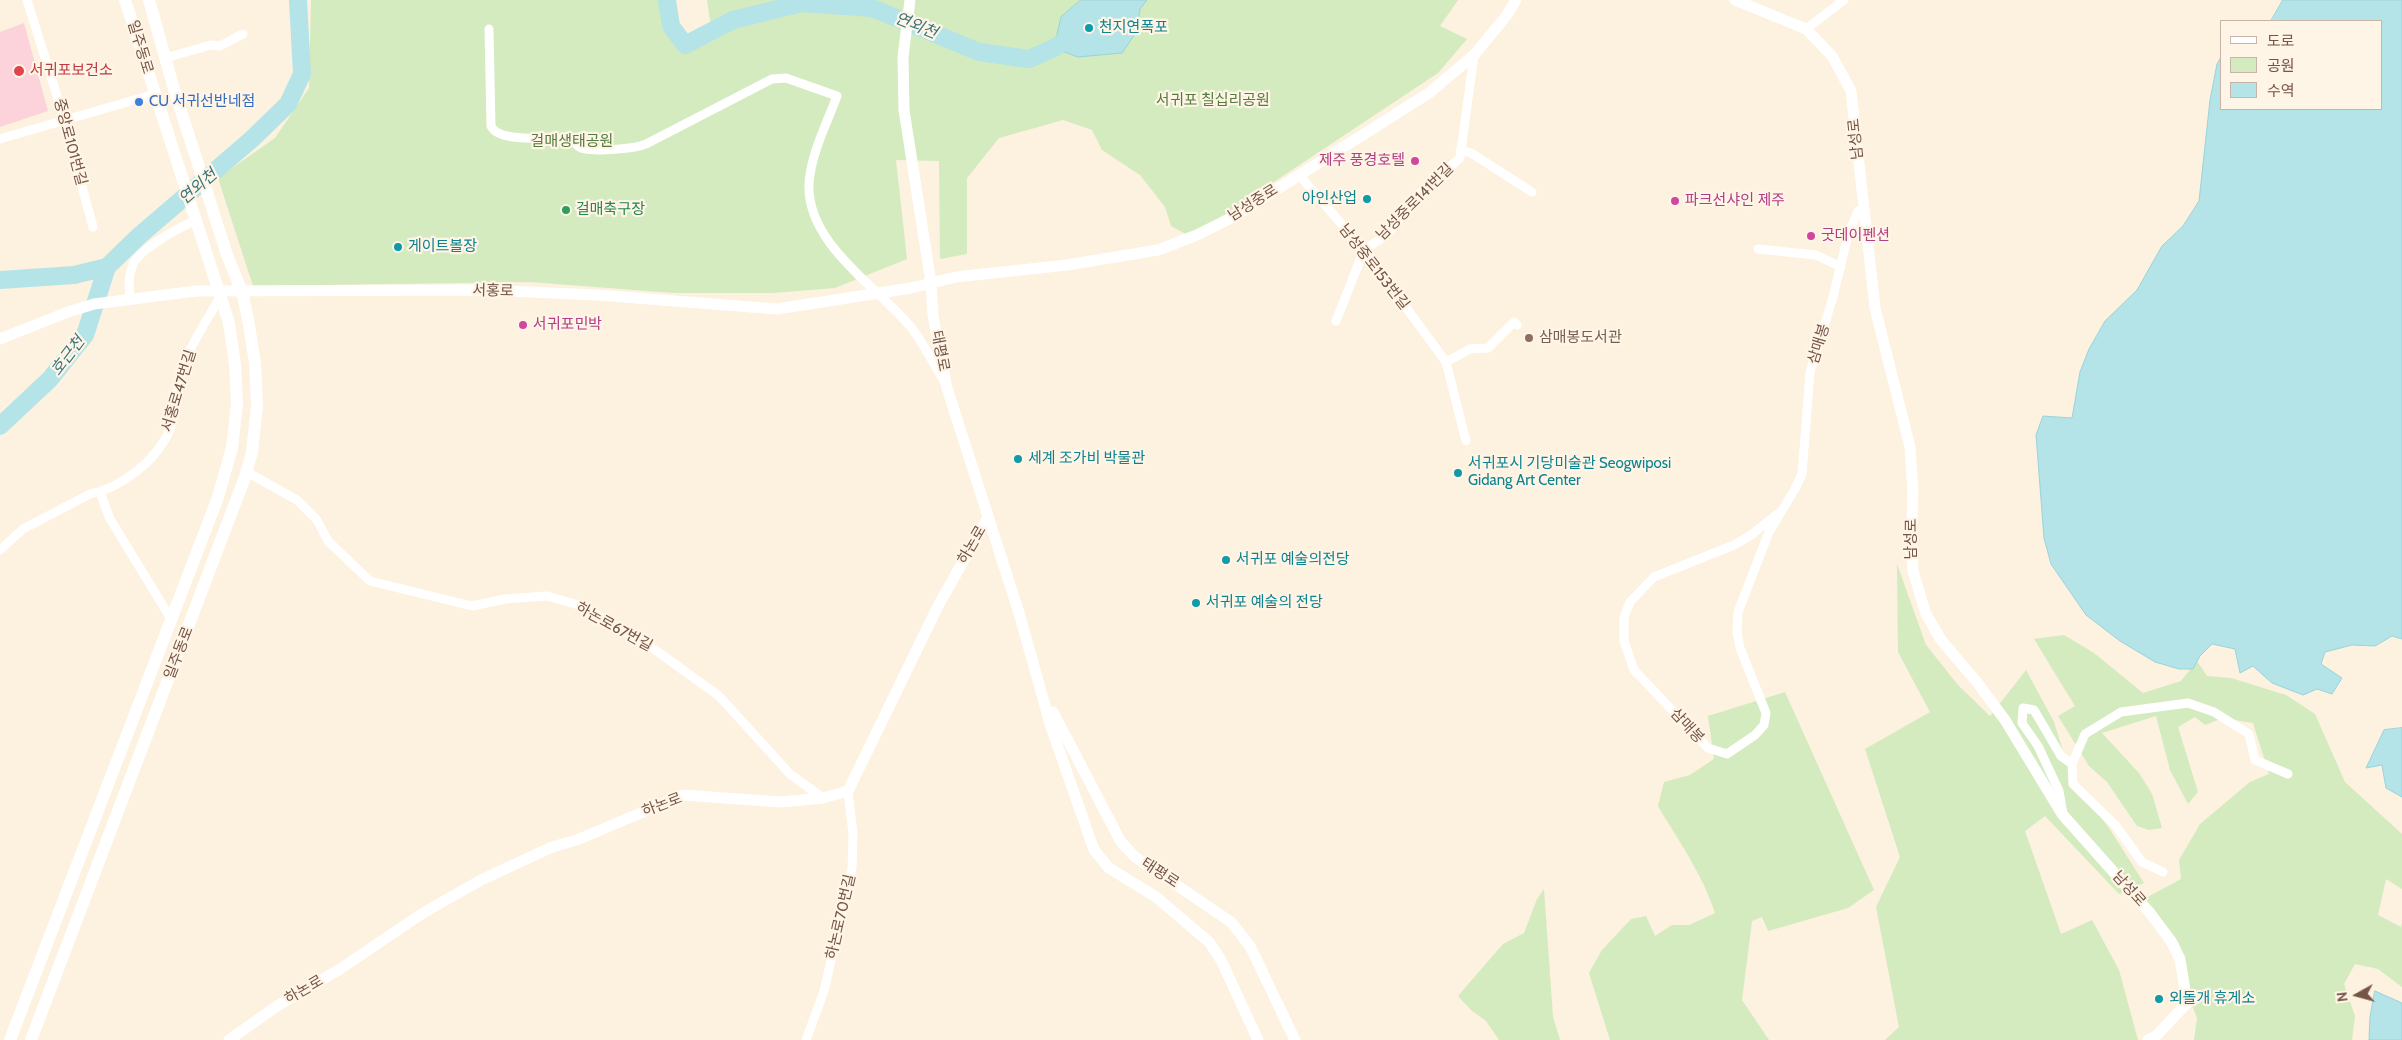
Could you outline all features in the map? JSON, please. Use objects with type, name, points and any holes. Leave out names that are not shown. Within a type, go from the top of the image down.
[{"type":"main road","name":"일주동로","points":[[10,1040],[217,500],[232,448],[238,404],[229,323],[125,0]]},
{"type":"main road","name":"일주동로","points":[[31,1040],[252,452],[257,405],[255,363],[242,292],[227,255],[174,89],[151,1]]},
{"type":"street","name":"중앙로101번길","points":[[27,0],[64,120],[93,227]]},
{"type":"street","name":"태평로","points":[[910,0],[903,57],[904,110],[931,283],[933,316],[947,388],[1042,690],[1051,727],[1094,850],[1109,868],[1156,897],[1210,942],[1221,960],[1258,1040]]},
{"type":"street","name":"남성중로","points":[[931,283],[956,277],[1067,265],[1158,250],[1197,236],[1233,217],[1429,92],[1474,55],[1508,15],[1516,0]]},
{"type":"street","name":"남성로","points":[[1735,0],[1806,29],[1832,56],[1851,91],[1875,308],[1910,447],[1913,492],[1911,546],[1916,585],[1926,614],[1941,640],[1993,703],[2062,814],[2150,913],[2171,941],[2180,959],[2187,1003],[2156,1036],[2148,1040]]},
{"type":"street","points":[[1806,29],[1839,2]]},
{"type":"street","points":[[489,28],[491,126],[498,133],[514,137],[570,139],[581,148],[631,148],[646,144],[772,79],[786,78],[837,96],[811,170],[810,197],[814,214],[821,230],[843,258],[909,325],[927,348],[933,364],[947,388]]},
{"type":"street","name":"일주동로","points":[[165,58],[211,45],[220,46],[243,34]]},
{"type":"street","name":"남성중로141번길","points":[[1364,250],[1388,234],[1419,194],[1460,158],[1474,55]]},
{"type":"street","points":[[0,139],[155,94]]},
{"type":"street","name":"남성중로141번길","points":[[1460,150],[1471,153],[1532,192]]},
{"type":"street","name":"남성중로153번길","points":[[1299,175],[1364,250],[1446,362]]},
{"type":"street","name":"삼매봉","points":[[1780,512],[1751,535],[1734,545],[1654,577],[1630,602],[1624,617],[1624,641],[1634,670],[1708,748],[1727,754],[1755,734],[1764,725],[1766,713],[1746,667],[1737,632],[1738,612],[1747,586],[1780,512],[1802,474],[1810,372],[1852,224],[1858,211],[1864,210]]},
{"type":"street","points":[[130,299],[128,277],[134,262],[150,247],[186,224],[197,220]]},
{"type":"street","points":[[1336,321],[1364,250]]},
{"type":"street","points":[[1758,250],[1816,255],[1840,267]]},
{"type":"street","name":"서홍로","points":[[0,339],[81,307],[109,301],[196,291],[220,293],[483,290],[598,294],[777,310],[877,294],[931,283]]},
{"type":"street","name":"서홍로47번길","points":[[0,550],[23,529],[90,494],[100,492],[124,480],[153,456],[170,429],[182,368],[197,334],[220,293]]},
{"type":"street","points":[[1466,441],[1446,362],[1470,349],[1488,348],[1514,322],[1517,325]]},
{"type":"street","name":"하논로67번길","points":[[246,472],[296,500],[317,520],[328,541],[370,581],[472,606],[505,599],[547,596],[582,606],[654,649],[719,696],[790,774],[823,798]]},
{"type":"street","points":[[100,492],[109,517],[171,619]]},
{"type":"street","name":"하논로","points":[[229,1040],[277,1006],[340,969],[423,914],[481,880],[552,847],[577,840],[683,794],[781,802],[823,798],[848,791],[938,606],[987,519]]},
{"type":"street","name":"태평로","points":[[1042,690],[1121,842],[1135,857],[1231,922],[1250,946],[1295,1040]]},
{"type":"street","points":[[2163,872],[2142,862],[2116,826],[2073,784],[2072,764],[2085,734],[2121,712],[2188,703],[2214,712],[2249,734],[2255,760],[2288,774]]},
{"type":"street","points":[[2062,814],[2059,791],[2038,746],[2022,723],[2023,708],[2034,710],[2061,756],[2072,764]]},
{"type":"street","name":"하논로70번길","points":[[806,1040],[824,991],[852,869],[853,834],[848,791]]},
{"type":"shaded area","name":"서귀포보건소","points":[[24,23],[48,111],[0,127],[0,32]]},
{"type":"green space","name":"걸매생태공원","points":[[311,0],[663,0],[682,50],[713,41],[707,0],[1081,0],[1061,17],[1137,31],[1140,9],[1147,0],[1458,0],[1440,26],[1467,39],[1438,73],[1191,237],[1171,226],[1165,207],[1140,175],[1102,150],[1092,130],[1063,120],[999,138],[967,178],[967,254],[940,259],[939,161],[896,160],[907,259],[835,288],[773,293],[674,293],[530,282],[253,286],[218,178],[275,138],[309,88]]},
{"type":"green space","points":[[1897,564],[1926,645],[1958,685],[1990,716],[2026,670],[2054,722],[2072,779],[2109,828],[2144,883],[2119,894],[2045,816],[2025,831],[2061,934],[2092,920],[2119,970],[2138,1040],[1885,1040],[1899,1027],[1876,907],[1900,857],[1865,749],[1930,712],[1898,652]]},
{"type":"green space","points":[[2064,635],[2094,653],[2143,693],[2181,681],[2197,661],[2207,676],[2231,678],[2286,695],[2315,714],[2345,782],[2402,834],[2402,889],[2386,879],[2378,915],[2401,927],[2402,922],[2402,987],[2378,969],[2355,964],[2344,984],[2355,1016],[2352,1040],[2194,1040],[2197,1018],[2186,990],[2179,943],[2144,899],[2181,879],[2179,860],[2200,824],[2250,782],[2269,774],[2253,723],[2223,718],[2205,725],[2195,717],[2178,727],[2198,792],[2188,804],[2170,770],[2156,716],[2102,733],[2139,773],[2152,794],[2162,828],[2149,830],[2137,826],[2107,782],[2089,766],[2058,716],[2075,706],[2034,639]]},
{"type":"green space","points":[[1785,692],[1874,890],[1848,908],[1768,931],[1762,917],[1752,921],[1742,1000],[1769,1040],[1610,1040],[1589,973],[1602,950],[1631,919],[1646,916],[1655,936],[1672,925],[1689,925],[1715,913],[1697,871],[1658,806],[1664,782],[1690,775],[1714,759],[1708,716]]},
{"type":"green space","points":[[1544,889],[1553,1017],[1560,1040],[1499,1040],[1486,1021],[1471,1010],[1458,996],[1503,944],[1524,933],[1537,899]]},
{"type":"water","points":[[1081,0],[1147,0],[1140,9],[1137,31],[1122,53],[1078,57],[1054,48],[1061,17]]},
{"type":"water","points":[[2283,0],[2402,0],[2402,639],[2392,636],[2375,646],[2352,645],[2325,652],[2321,664],[2342,678],[2332,694],[2317,689],[2303,695],[2272,683],[2253,666],[2240,673],[2235,649],[2212,644],[2200,656],[2193,669],[2179,669],[2155,662],[2120,641],[2086,615],[2051,564],[2044,538],[2036,435],[2043,416],[2072,418],[2080,372],[2089,349],[2105,321],[2137,290],[2162,246],[2183,226],[2199,201],[2210,100],[2217,64],[2220,59],[2220,110],[2382,110],[2382,20],[2272,20]]},
{"type":"water","points":[[2402,728],[2402,797],[2386,788],[2382,765],[2366,768],[2384,730]]},
{"type":"water","points":[[2375,991],[2402,1003],[2402,1040],[2369,1040],[2370,1017]]},
{"type":"waterway","name":"연외천","points":[[0,280],[74,275],[107,267],[139,236],[252,139],[288,104],[302,74],[298,0]]},
{"type":"waterway","name":"연외천","points":[[667,0],[671,26],[685,45],[733,20],[802,3],[872,8],[979,52],[1029,59],[1054,48],[1074,35]]},
{"type":"waterway","name":"호근천","points":[[0,426],[50,379],[85,335],[107,267]]},
{"type":"place","name":"천지연폭포","points":[[1089,28]]},
{"type":"place","name":"서귀포보건소","points":[[19,71]]},
{"type":"place","name":"CU 서귀선반네점","points":[[139,102]]},
{"type":"place","name":"제주 풍경호텔","points":[[1415,161]]},
{"type":"place","name":"아인산업","points":[[1367,199]]},
{"type":"place","name":"파크선샤인 제주","points":[[1675,201]]},
{"type":"place","name":"걸매축구장","points":[[566,210]]},
{"type":"place","name":"굿데이펜션","points":[[1811,236]]},
{"type":"place","name":"게이트볼장","points":[[398,247]]},
{"type":"place","name":"서귀포민박","points":[[523,325]]},
{"type":"place","name":"삼매봉도서관","points":[[1529,338]]},
{"type":"place","name":"세계 조가비 박물관","points":[[1018,459]]},
{"type":"place","name":"서귀포시 기당미술관 Seogwiposi Gidang Art Center","points":[[1458,473]]},
{"type":"place","name":"서귀포 예술의전당","points":[[1226,560]]},
{"type":"place","name":"서귀포 예술의 전당","points":[[1196,603]]},
{"type":"place","name":"외돌개 휴게소","points":[[2159,999]]},
{"type":"park label","name":"서귀포 칠십리공원","points":[[1213,101]]}]
